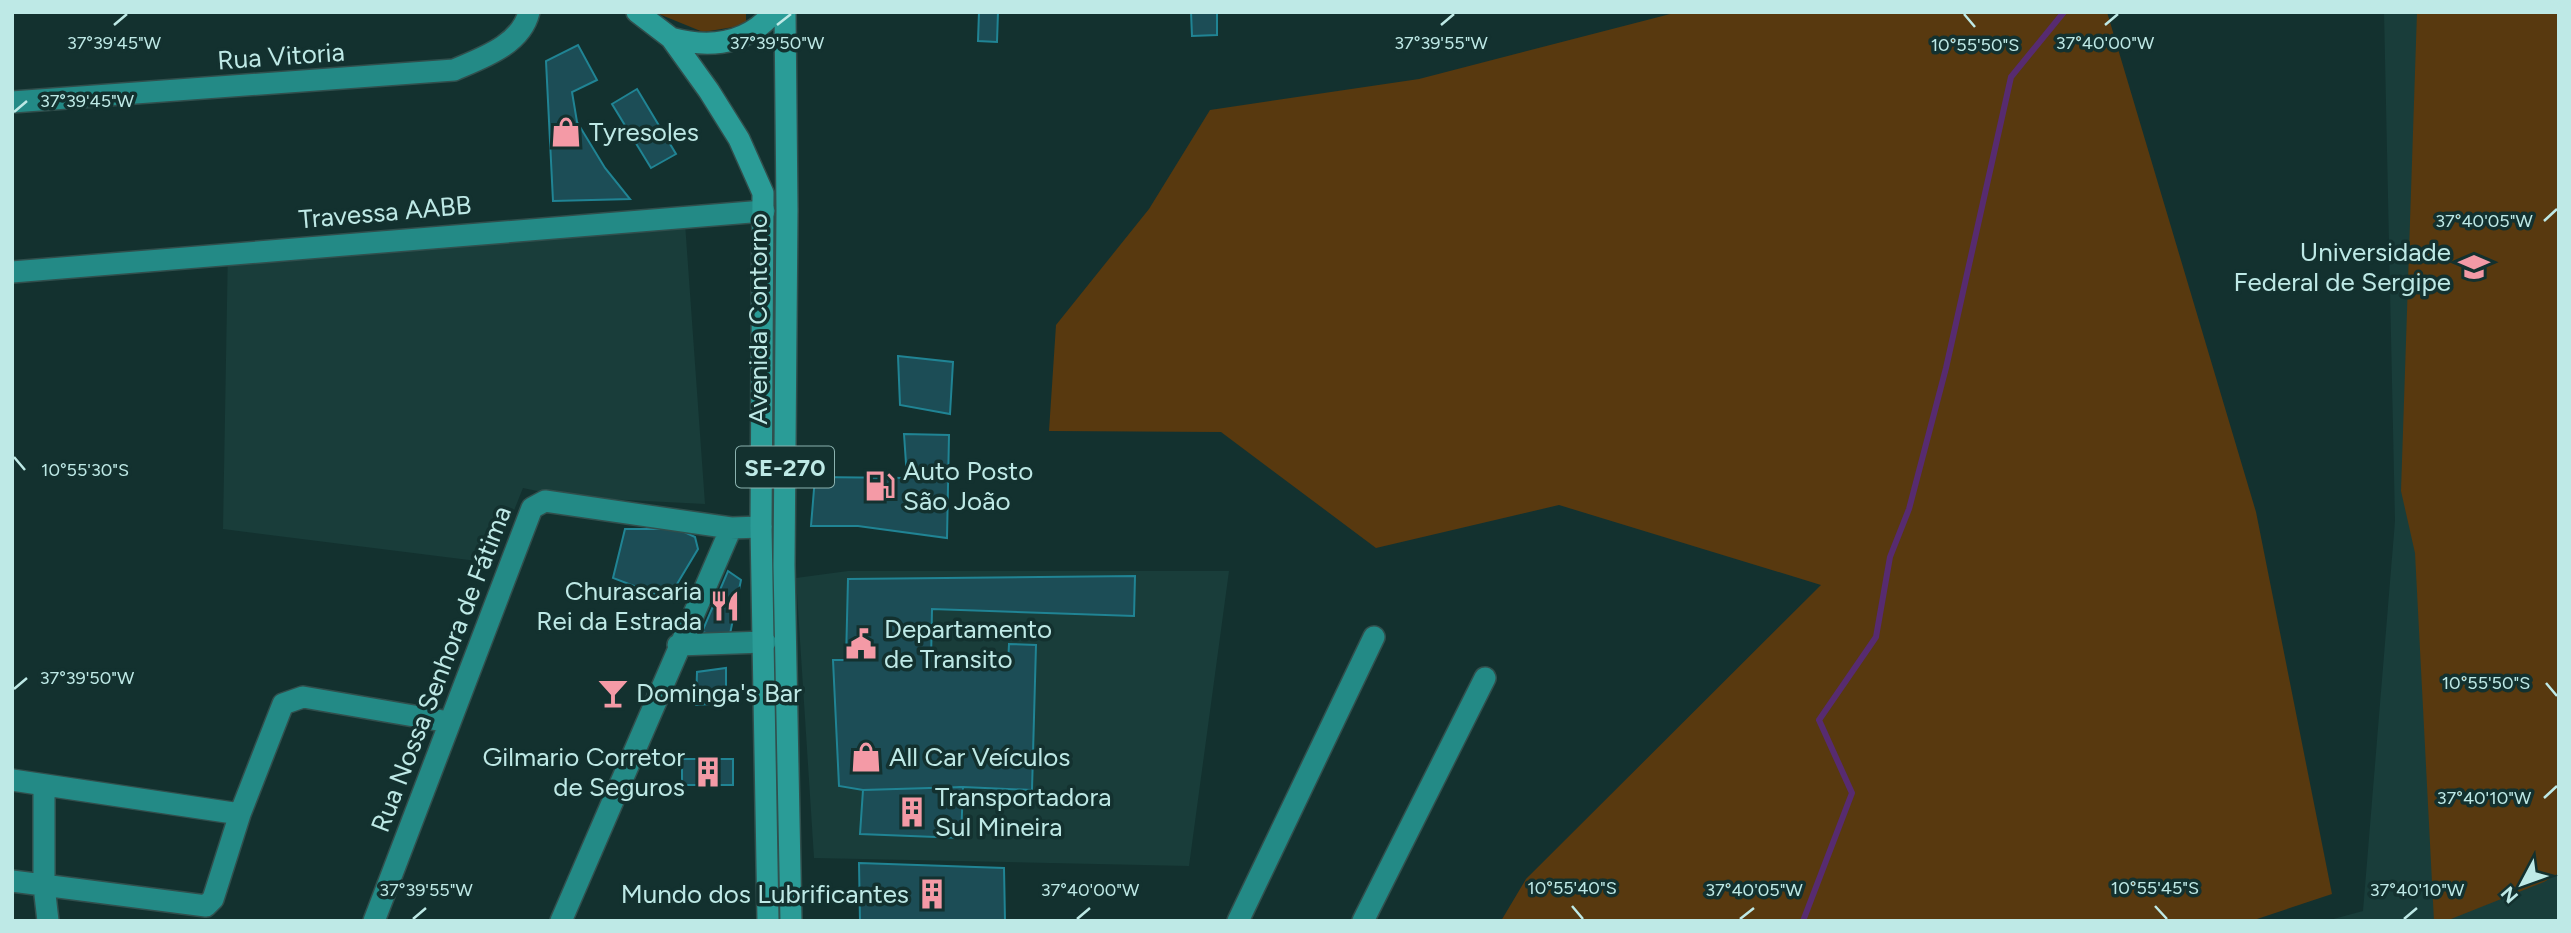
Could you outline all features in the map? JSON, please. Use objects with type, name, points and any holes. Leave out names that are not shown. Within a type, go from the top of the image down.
[{"type":"main road","name":"SE-270","points":[[637,12],[671,37],[739,139],[763,202]]},
{"type":"main road","points":[[671,37],[713,44],[747,37],[762,27],[775,12]]},
{"type":"main road","name":"Avenida Contorno","points":[[785,12],[787,210],[784,565],[791,921]]},
{"type":"main road","name":"Avenida Contorno","points":[[763,202],[761,527],[768,921]]},
{"type":"street","name":"Rua Vitoria","points":[[12,102],[454,70],[488,55],[513,38],[527,23],[529,12]]},
{"type":"street","name":"Travessa AABB","points":[[12,272],[763,202]]},
{"type":"street","name":"Rua Nossa Senhora de Fátima","points":[[374,921],[528,512],[536,504],[545,501],[731,528]]},
{"type":"street","points":[[561,921],[678,645],[731,528],[761,527]]},
{"type":"street","points":[[1238,921],[1374,637]]},
{"type":"street","points":[[678,645],[765,642]]},
{"type":"street","points":[[1363,921],[1485,678]]},
{"type":"street","points":[[12,881],[206,906],[213,899],[240,814],[283,704],[292,698],[303,696],[449,722]]},
{"type":"street","points":[[12,780],[240,814]]},
{"type":"street","points":[[44,785],[44,886],[48,921]]},
{"type":"shaded area","points":[[654,12],[746,12],[746,25],[703,32]]},
{"type":"shaded area","points":[[1678,12],[2107,12],[2256,512],[2332,894],[2251,921],[1501,921],[1526,879],[1821,585],[1559,505],[1376,548],[1221,432],[1049,431],[1056,325],[1149,209],[1210,110],[1419,79]]},
{"type":"shaded area","name":"Universidade Federal de Sergipe","points":[[2384,12],[2559,12],[2559,921],[2326,921],[2363,911],[2395,521]]},
{"type":"shaded area","name":"Universidade Federal de Sergipe","points":[[2417,12],[2559,12],[2559,873],[2544,882],[2446,921],[2434,921],[2415,553],[2401,491]]},
{"type":"shaded area","points":[[685,223],[705,504],[566,497],[523,488],[493,563],[223,529],[228,246]]},
{"type":"shaded area","points":[[848,571],[1229,571],[1189,866],[814,858],[796,578]]},
{"type":"building","points":[[979,12],[998,12],[997,42],[978,41]]},
{"type":"building","points":[[1191,12],[1217,12],[1217,35],[1192,36]]},
{"type":"building","name":"Tyresoles","points":[[578,45],[597,80],[572,92],[577,122],[605,168],[630,199],[553,201],[546,61]]},
{"type":"building","points":[[637,89],[676,154],[651,168],[612,104]]},
{"type":"building","points":[[898,356],[953,362],[950,414],[900,405]]},
{"type":"building","name":"Auto Posto São João","points":[[904,434],[949,435],[947,538],[858,526],[811,526],[815,477],[907,478]]},
{"type":"building","points":[[625,529],[678,529],[695,537],[698,549],[668,599],[613,578]]},
{"type":"building","name":"Churascaria Rei da Estrada","points":[[728,571],[741,580],[729,639],[702,632]]},
{"type":"building","points":[[1135,576],[1134,616],[932,609],[931,661],[1008,664],[1009,644],[1036,645],[1032,790],[963,787],[863,790],[839,786],[833,660],[846,660],[848,579]]},
{"type":"building","points":[[726,668],[726,703],[696,705],[697,672]]},
{"type":"building","name":"Gilmario Corretor de Seguros","points":[[682,759],[733,759],[733,785],[682,785]]},
{"type":"building","name":"Transportadora Sul Mineira","points":[[963,787],[961,838],[860,834],[863,790]]},
{"type":"building","name":"Mundo dos Lubrificantes","points":[[859,863],[1004,868],[1005,921],[860,921]]},
{"type":"waterway","points":[[1803,921],[1852,793],[1819,720],[1876,637],[1890,557],[1909,509],[1946,368],[2011,77],[2064,12]]},
{"type":"place","name":"Tyresoles","points":[[566,132]]},
{"type":"place","name":"Universidade Federal de Sergipe","points":[[2474,267]]},
{"type":"place","name":"Auto Posto São João","points":[[880,486]]},
{"type":"place","name":"Churascaria Rei da Estrada","points":[[725,606]]},
{"type":"place","name":"Departamento de Transito","points":[[861,644]]},
{"type":"place","name":"Dominga's Bar","points":[[613,693]]},
{"type":"place","name":"All Car Veículos","points":[[866,757]]},
{"type":"place","name":"Gilmario Corretor de Seguros","points":[[708,772]]},
{"type":"place","name":"Transportadora Sul Mineira","points":[[912,812]]},
{"type":"place","name":"Mundo dos Lubrificantes","points":[[932,894]]}]
